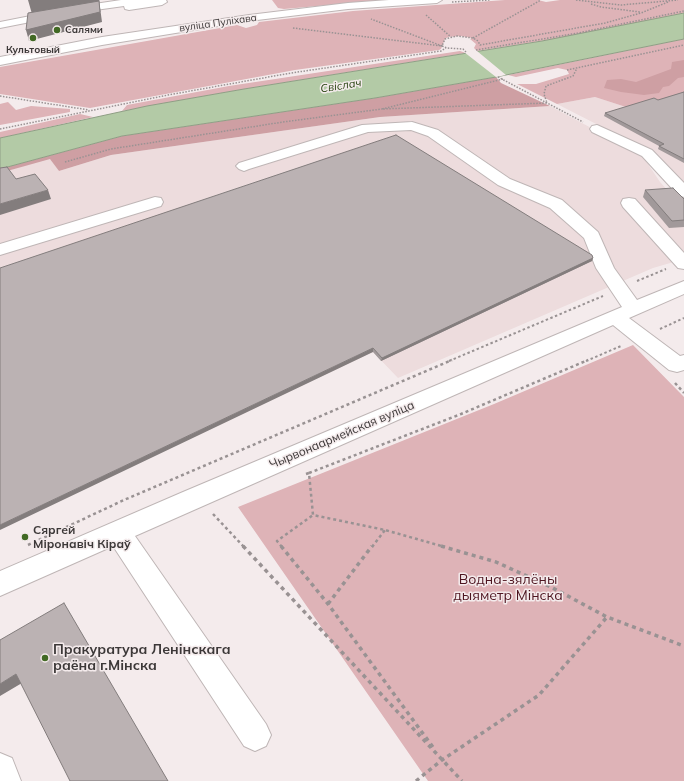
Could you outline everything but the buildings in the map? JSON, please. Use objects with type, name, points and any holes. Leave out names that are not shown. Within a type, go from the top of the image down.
[{"type":"street","points":[[120,9],[143,0]]},
{"type":"street","name":"вуліца Пуліхава","points":[[0,61],[272,10],[438,0]]},
{"type":"street","points":[[0,25],[162,2]]},
{"type":"street","points":[[244,166],[366,128],[412,126],[433,132],[504,182],[556,204],[592,236],[605,268],[618,289],[624,313],[641,338],[677,365],[684,362]]},
{"type":"street","points":[[597,129],[647,153],[684,192]]},
{"type":"street","points":[[0,250],[155,202]]},
{"type":"street","points":[[629,203],[683,263]]},
{"type":"street","name":"Чырвонаармейская вуліца","points":[[0,584],[192,499],[684,287]]},
{"type":"street","points":[[118,532],[255,735]]},
{"type":"street","points":[[0,770],[4,781]]},
{"type":"path","points":[[473,38],[540,0]]},
{"type":"path","points":[[576,0],[621,4],[668,2],[678,0]]},
{"type":"path","points":[[587,2],[601,7],[641,13]]},
{"type":"path","points":[[442,46],[445,39],[451,37],[461,36],[473,38],[478,41],[480,45],[605,23],[641,13],[668,2]]},
{"type":"path","points":[[421,10],[451,37]]},
{"type":"path","points":[[476,50],[578,33],[684,11]]},
{"type":"path","points":[[366,18],[446,48],[463,49],[466,52]]},
{"type":"path","points":[[288,28],[442,46]]},
{"type":"path","points":[[567,70],[684,44]]},
{"type":"path","points":[[0,129],[91,110],[291,73],[441,51],[446,48]]},
{"type":"path","points":[[547,103],[544,94],[546,86],[573,76],[577,68]]},
{"type":"path","points":[[498,77],[597,129]]},
{"type":"path","points":[[382,109],[503,79]]},
{"type":"path","points":[[0,96],[91,110]]},
{"type":"path","points":[[65,162],[111,149],[283,122],[382,109],[547,103]]},
{"type":"path","points":[[28,545],[124,500],[302,423],[683,263]]},
{"type":"path","points":[[302,477],[461,414],[633,340],[641,338],[684,318]]},
{"type":"path","points":[[309,473],[313,515]]},
{"type":"path","points":[[192,499],[214,515],[462,781]]},
{"type":"path","points":[[207,518],[221,512]]},
{"type":"path","points":[[442,760],[328,604],[277,541],[313,515],[386,530],[496,562],[551,587],[607,617],[684,646]]},
{"type":"path","points":[[328,604],[386,530]]},
{"type":"path","points":[[416,781],[442,760],[539,695],[607,617]]},
{"type":"shaded area","points":[[684,60],[684,77],[678,78],[669,86],[663,87],[659,93],[644,95],[604,88],[607,80],[621,79],[636,82],[671,69],[672,62]]},
{"type":"shaded area","points":[[496,77],[501,83],[550,106],[380,117],[111,155],[59,171],[50,159],[0,173],[0,169],[122,136],[375,98]]},
{"type":"shaded area","points":[[595,97],[626,107],[684,135],[684,184],[653,153],[557,104]]},
{"type":"shaded area","points":[[550,106],[642,155],[660,182],[684,208],[684,259],[653,268],[398,378],[373,352],[0,528],[0,173],[50,158],[59,171],[111,155],[380,117]]},
{"type":"green space","points":[[272,0],[386,0],[284,9],[278,8]]},
{"type":"green space","points":[[505,0],[538,0],[546,2],[560,0],[684,0],[684,13],[560,38],[477,51],[474,48],[476,44],[470,39],[472,38],[461,36],[448,37],[445,39],[441,49],[439,50],[295,70],[90,108],[0,94],[0,67],[237,25],[246,28],[257,25],[259,22],[353,11]]},
{"type":"green space","points":[[684,39],[684,95],[629,108],[595,97],[557,104],[517,84],[536,84],[569,74],[567,70],[558,68],[516,77],[508,75]]},
{"type":"green space","points":[[460,51],[466,53],[244,89],[122,111],[127,105],[229,86]]},
{"type":"green space","points":[[8,102],[16,110],[31,106],[70,109],[70,112],[0,125],[0,104]]},
{"type":"green space","points":[[80,114],[93,117],[0,138],[0,132]]},
{"type":"green space","name":"Водна-зялёны дыяметр Мінска","points":[[633,345],[684,397],[684,781],[428,781],[238,507],[494,404]]},
{"type":"water","name":"Свіслач","points":[[684,13],[684,39],[496,77],[375,98],[122,136],[0,169],[0,138],[147,106],[542,41]]},
{"type":"pier","points":[[476,50],[506,75],[496,77],[464,52]]},
{"type":"place","name":"Салями","points":[[57,30]]},
{"type":"place","name":"Культовый","points":[[33,38]]},
{"type":"place","name":"Сяргей Міронавіч Кіраў","points":[[25,537]]},
{"type":"place","name":"Пракуратура Ленінскага раёна г.Мінска","points":[[45,658]]}]
